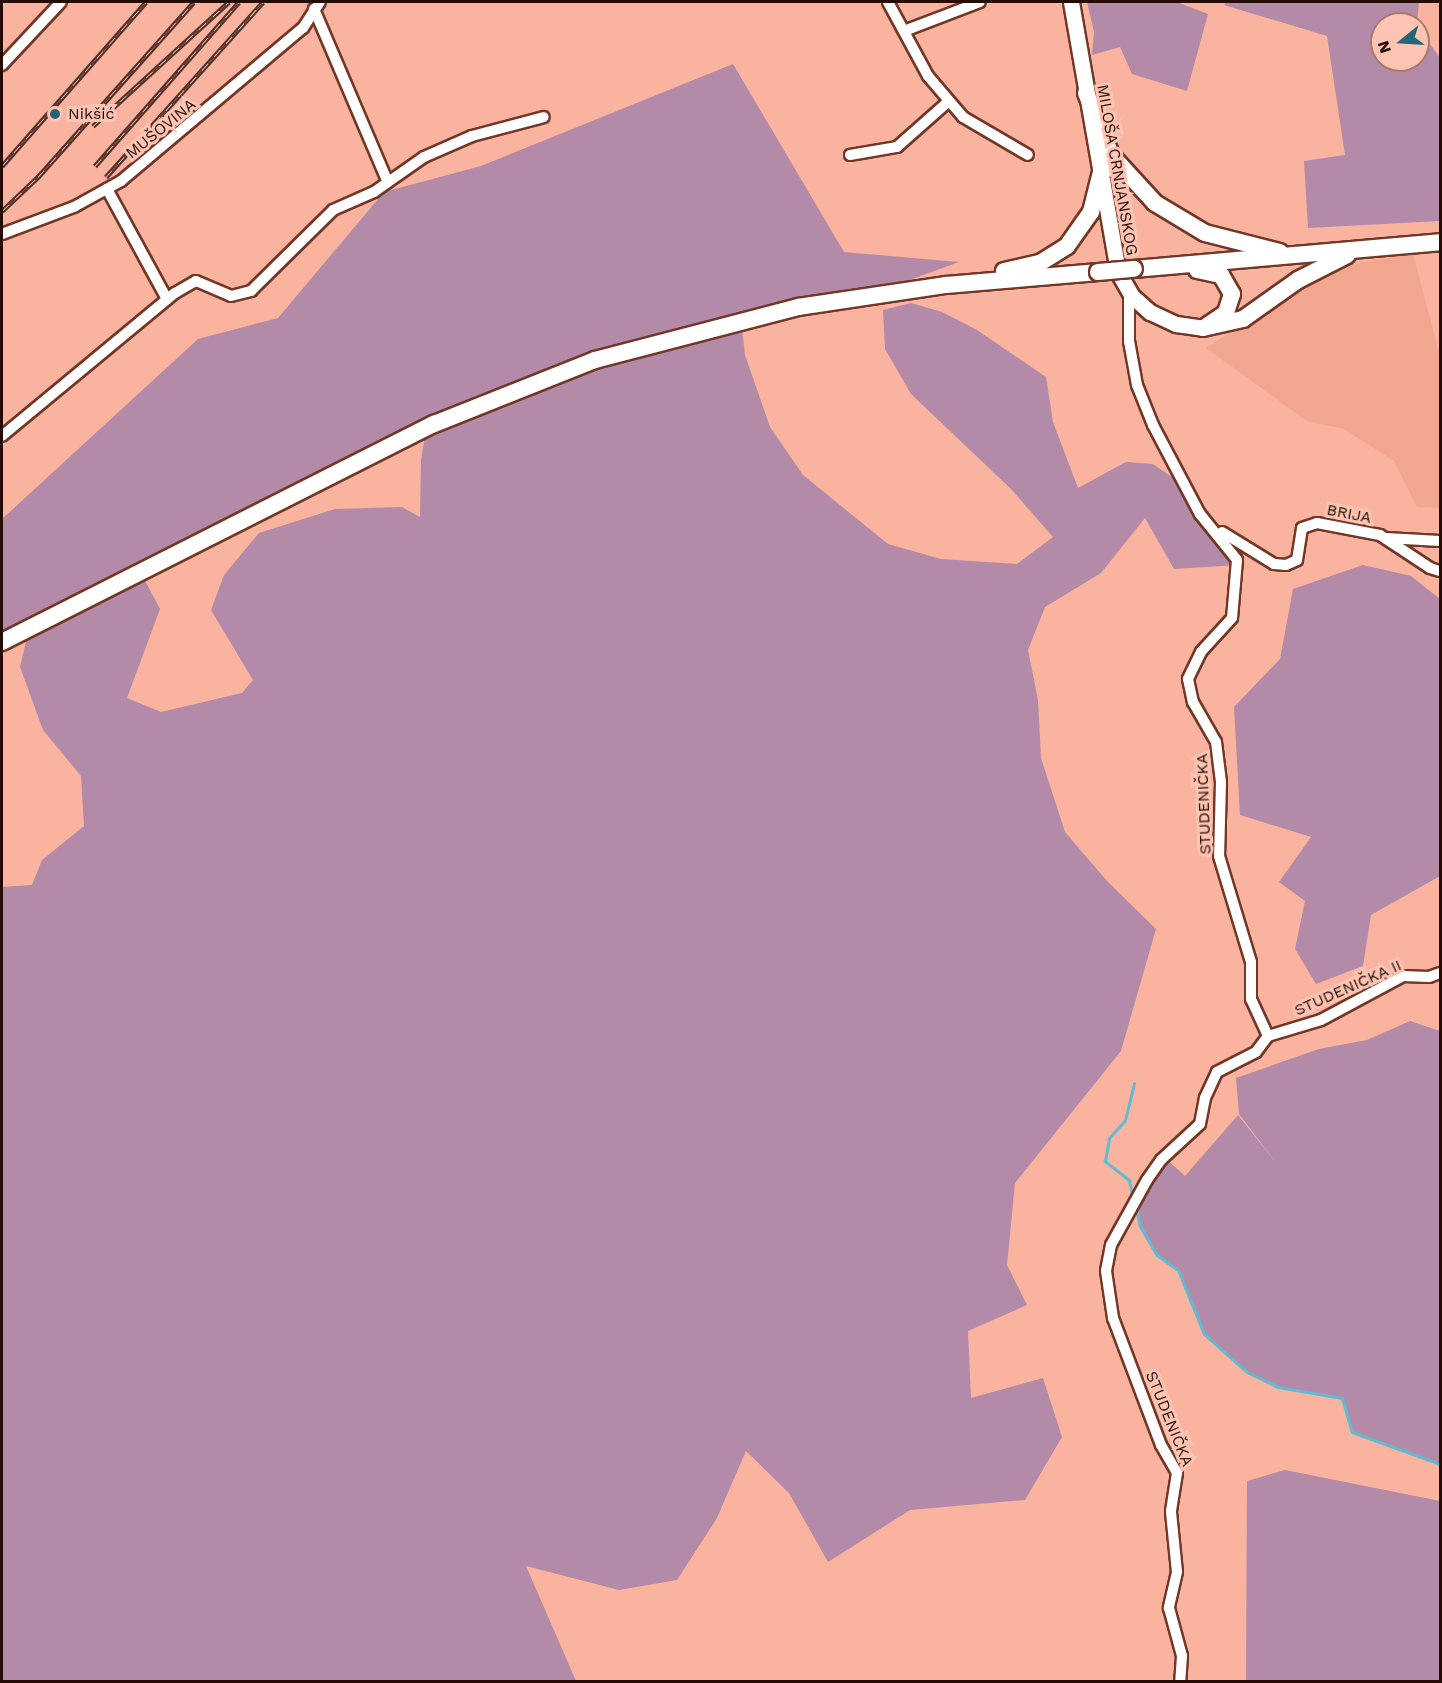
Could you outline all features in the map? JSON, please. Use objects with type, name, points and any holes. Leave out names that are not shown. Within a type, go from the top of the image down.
[{"type":"main road","name":"MILOŠA CRNJANSKOG","points":[[1071,2],[1114,263],[1129,292],[1163,319],[1203,328]]},
{"type":"main road","points":[[1086,93],[1100,135],[1122,170],[1160,207],[1192,227],[1292,255]]},
{"type":"main road","points":[[964,284],[1040,262],[1067,246],[1091,212],[1100,175],[1109,166],[1122,170]]},
{"type":"main road","points":[[2,642],[422,430],[549,376],[631,349],[758,315],[964,284],[1440,242]]},
{"type":"main road","points":[[1203,328],[1243,319],[1304,276],[1359,249]]},
{"type":"main road","points":[[1138,269],[1205,270],[1224,277],[1231,290],[1231,304],[1224,315],[1203,328]]},
{"type":"street","points":[[2,65],[61,2]]},
{"type":"street","points":[[888,2],[928,76],[963,117],[1028,155]]},
{"type":"street","points":[[904,30],[980,2]]},
{"type":"street","points":[[317,5],[387,180]]},
{"type":"street","name":"MUŠOVINA","points":[[2,234],[108,189],[218,102],[303,28],[317,5]]},
{"type":"street","points":[[850,154],[897,147],[949,101]]},
{"type":"street","points":[[2,436],[167,299],[196,281],[231,296],[251,291],[333,210],[374,192],[387,180],[424,157],[472,136],[544,117]]},
{"type":"street","points":[[108,189],[167,299]]},
{"type":"street","name":"STUDENIČKA","points":[[1129,292],[1127,322],[1137,385],[1186,491],[1237,560],[1236,602],[1228,625],[1193,663],[1189,691],[1216,742],[1221,783],[1219,856],[1251,962],[1251,999],[1268,1036],[1256,1052],[1217,1072],[1200,1124],[1161,1160],[1138,1195],[1111,1245],[1106,1285],[1113,1318],[1161,1444],[1178,1473],[1172,1512],[1177,1572],[1168,1608],[1182,1656],[1180,1682]]},
{"type":"street","name":"BRIJA","points":[[1212,525],[1274,564],[1297,560],[1299,533],[1308,524],[1386,538],[1430,568],[1440,571]]},
{"type":"street","points":[[1386,538],[1440,541]]},
{"type":"street","name":"STUDENIČKA II","points":[[1268,1036],[1321,1020],[1403,976],[1429,977],[1440,973]]},
{"type":"shaded area","points":[[1087,2],[1177,2],[1208,14],[1187,91],[1132,74],[1120,47],[1092,55],[1094,32]]},
{"type":"shaded area","points":[[1226,2],[1419,2],[1418,12],[1370,12],[1370,72],[1430,72],[1430,44],[1440,58],[1440,221],[1308,228],[1304,161],[1345,155],[1327,36],[1224,5]]},
{"type":"shaded area","points":[[733,64],[844,252],[959,262],[863,297],[741,320],[745,355],[770,427],[803,475],[888,544],[941,559],[1017,564],[1053,537],[1011,489],[911,394],[885,349],[883,310],[911,303],[942,312],[977,330],[1046,377],[1053,422],[1078,488],[1126,462],[1153,464],[1182,484],[1237,565],[1174,569],[1145,518],[1101,573],[1045,607],[1028,650],[1038,700],[1041,758],[1065,832],[1107,881],[1156,929],[1121,1051],[1015,1183],[1007,1265],[1027,1305],[968,1331],[971,1398],[1043,1378],[1062,1437],[1025,1500],[910,1510],[828,1562],[789,1493],[746,1451],[717,1518],[677,1580],[619,1590],[526,1566],[576,1681],[2,1681],[2,887],[32,885],[42,860],[84,826],[81,776],[43,730],[20,667],[29,629],[2,642],[2,519],[198,339],[278,318],[384,192],[481,166]],"holes":[[[426,430],[421,460],[420,517],[402,507],[335,509],[259,533],[224,575],[211,610],[253,680],[242,693],[161,712],[127,698],[160,609],[140,571]]]},
{"type":"shaded area","points":[[1413,254],[1440,356],[1440,508],[1417,507],[1394,461],[1344,429],[1307,421],[1206,348],[1312,279],[1352,264]]},
{"type":"shaded area","points":[[1363,565],[1411,576],[1440,599],[1440,876],[1371,915],[1363,966],[1316,984],[1295,949],[1305,901],[1279,882],[1311,837],[1240,815],[1234,707],[1280,659],[1293,589]]},
{"type":"shaded area","points":[[1410,1021],[1440,1031],[1440,1464],[1353,1433],[1342,1398],[1278,1387],[1247,1372],[1204,1334],[1178,1270],[1157,1255],[1140,1225],[1138,1195],[1164,1157],[1185,1176],[1238,1115],[1277,1164],[1239,1114],[1236,1078],[1319,1049],[1367,1040]]},
{"type":"shaded area","points":[[1285,1470],[1440,1501],[1440,1681],[1246,1681],[1247,1481]]},
{"type":"waterway","points":[[1133,1199],[1129,1180],[1105,1161],[1109,1138],[1125,1120],[1134,1083]]},
{"type":"waterway","points":[[1136,1209],[1140,1226],[1157,1255],[1178,1270],[1204,1334],[1247,1372],[1278,1387],[1342,1398],[1352,1432],[1440,1464]]},
{"type":"railway","points":[[2,166],[146,2]]},
{"type":"railway","points":[[2,211],[38,177],[194,2]]},
{"type":"railway","points":[[93,126],[229,2]]},
{"type":"railway","points":[[95,166],[239,2]]},
{"type":"railway","points":[[106,177],[263,2]]},
{"type":"place","name":"Nikšić","points":[[55,114]]}]
